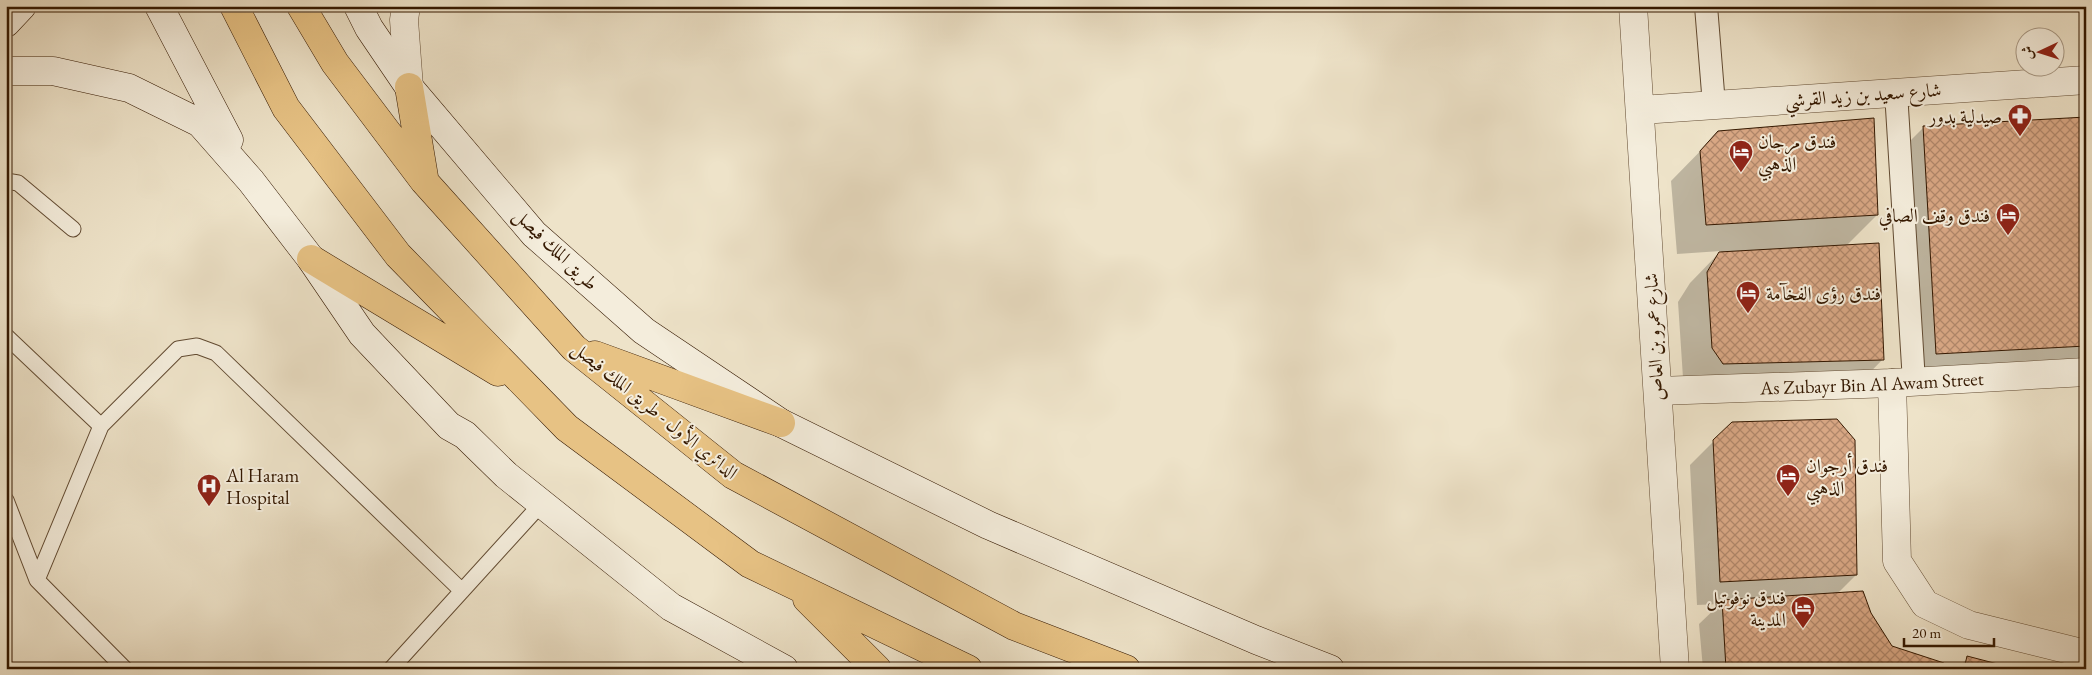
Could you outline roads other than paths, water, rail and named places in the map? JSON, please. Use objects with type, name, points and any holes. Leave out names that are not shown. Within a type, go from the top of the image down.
[{"type":"highway","points":[[234,6],[286,108],[398,255],[567,428],[750,564],[968,669]]},
{"type":"highway","name":"الدائري الأول - طريق الملك فيصل","points":[[301,6],[334,63],[424,181],[574,348],[733,475],[1014,626],[1126,669]]},
{"type":"highway","points":[[409,86],[424,181]]},
{"type":"highway","points":[[311,259],[532,392]]},
{"type":"highway","points":[[574,348],[781,423]]},
{"type":"highway","points":[[791,584],[877,669]]},
{"type":"main road","points":[[6,23],[22,6]]},
{"type":"main road","points":[[159,6],[251,182]]},
{"type":"main road","name":"طريق الملك فيصل","points":[[358,6],[369,28],[409,86],[534,234],[644,331],[781,423],[988,525],[1256,640],[1330,669]]},
{"type":"main road","points":[[406,6],[404,20],[409,86]]},
{"type":"main road","name":"شارع عمرو بن العاص","points":[[1633,6],[1675,669]]},
{"type":"main road","points":[[6,71],[53,71],[129,88],[200,122],[251,182],[311,259],[369,341],[449,426],[465,434],[506,475],[671,607],[784,669]]},
{"type":"main road","name":"شارع سعيد بن زيد القرشي","points":[[1641,110],[2086,80]]},
{"type":"main road","name":"As Zubayr Bin Al Awam Street","points":[[1658,391],[1903,383],[2086,372]]},
{"type":"main road","points":[[1903,383],[1897,561],[1926,604],[1969,625],[2086,654]]},
{"type":"street","points":[[1706,6],[1714,105]]},
{"type":"street","points":[[1896,92],[1903,383]]},
{"type":"lane","points":[[6,181],[18,183],[73,228]]},
{"type":"lane","points":[[6,336],[101,426]]},
{"type":"lane","points":[[37,580],[101,426],[178,349],[197,346],[216,354],[462,591]]},
{"type":"lane","points":[[6,500],[37,580],[125,669]]},
{"type":"lane","points":[[391,669],[542,503]]},
{"type":"place","name":"صيدلية بدور","points":[[2020,137]]},
{"type":"place","name":"فندق مرجان الذهبي","points":[[1741,173]]},
{"type":"place","name":"فندق وقف الصافي","points":[[2008,236]]},
{"type":"place","name":"فندق رؤى الفخآمة","points":[[1748,314]]},
{"type":"place","name":"فندق أرجوان الذهبي","points":[[1788,497]]},
{"type":"place","name":"Al Haram Hospital","points":[[209,507]]},
{"type":"place","name":"فندق نوفوتيل المدينة","points":[[1803,629]]}]
